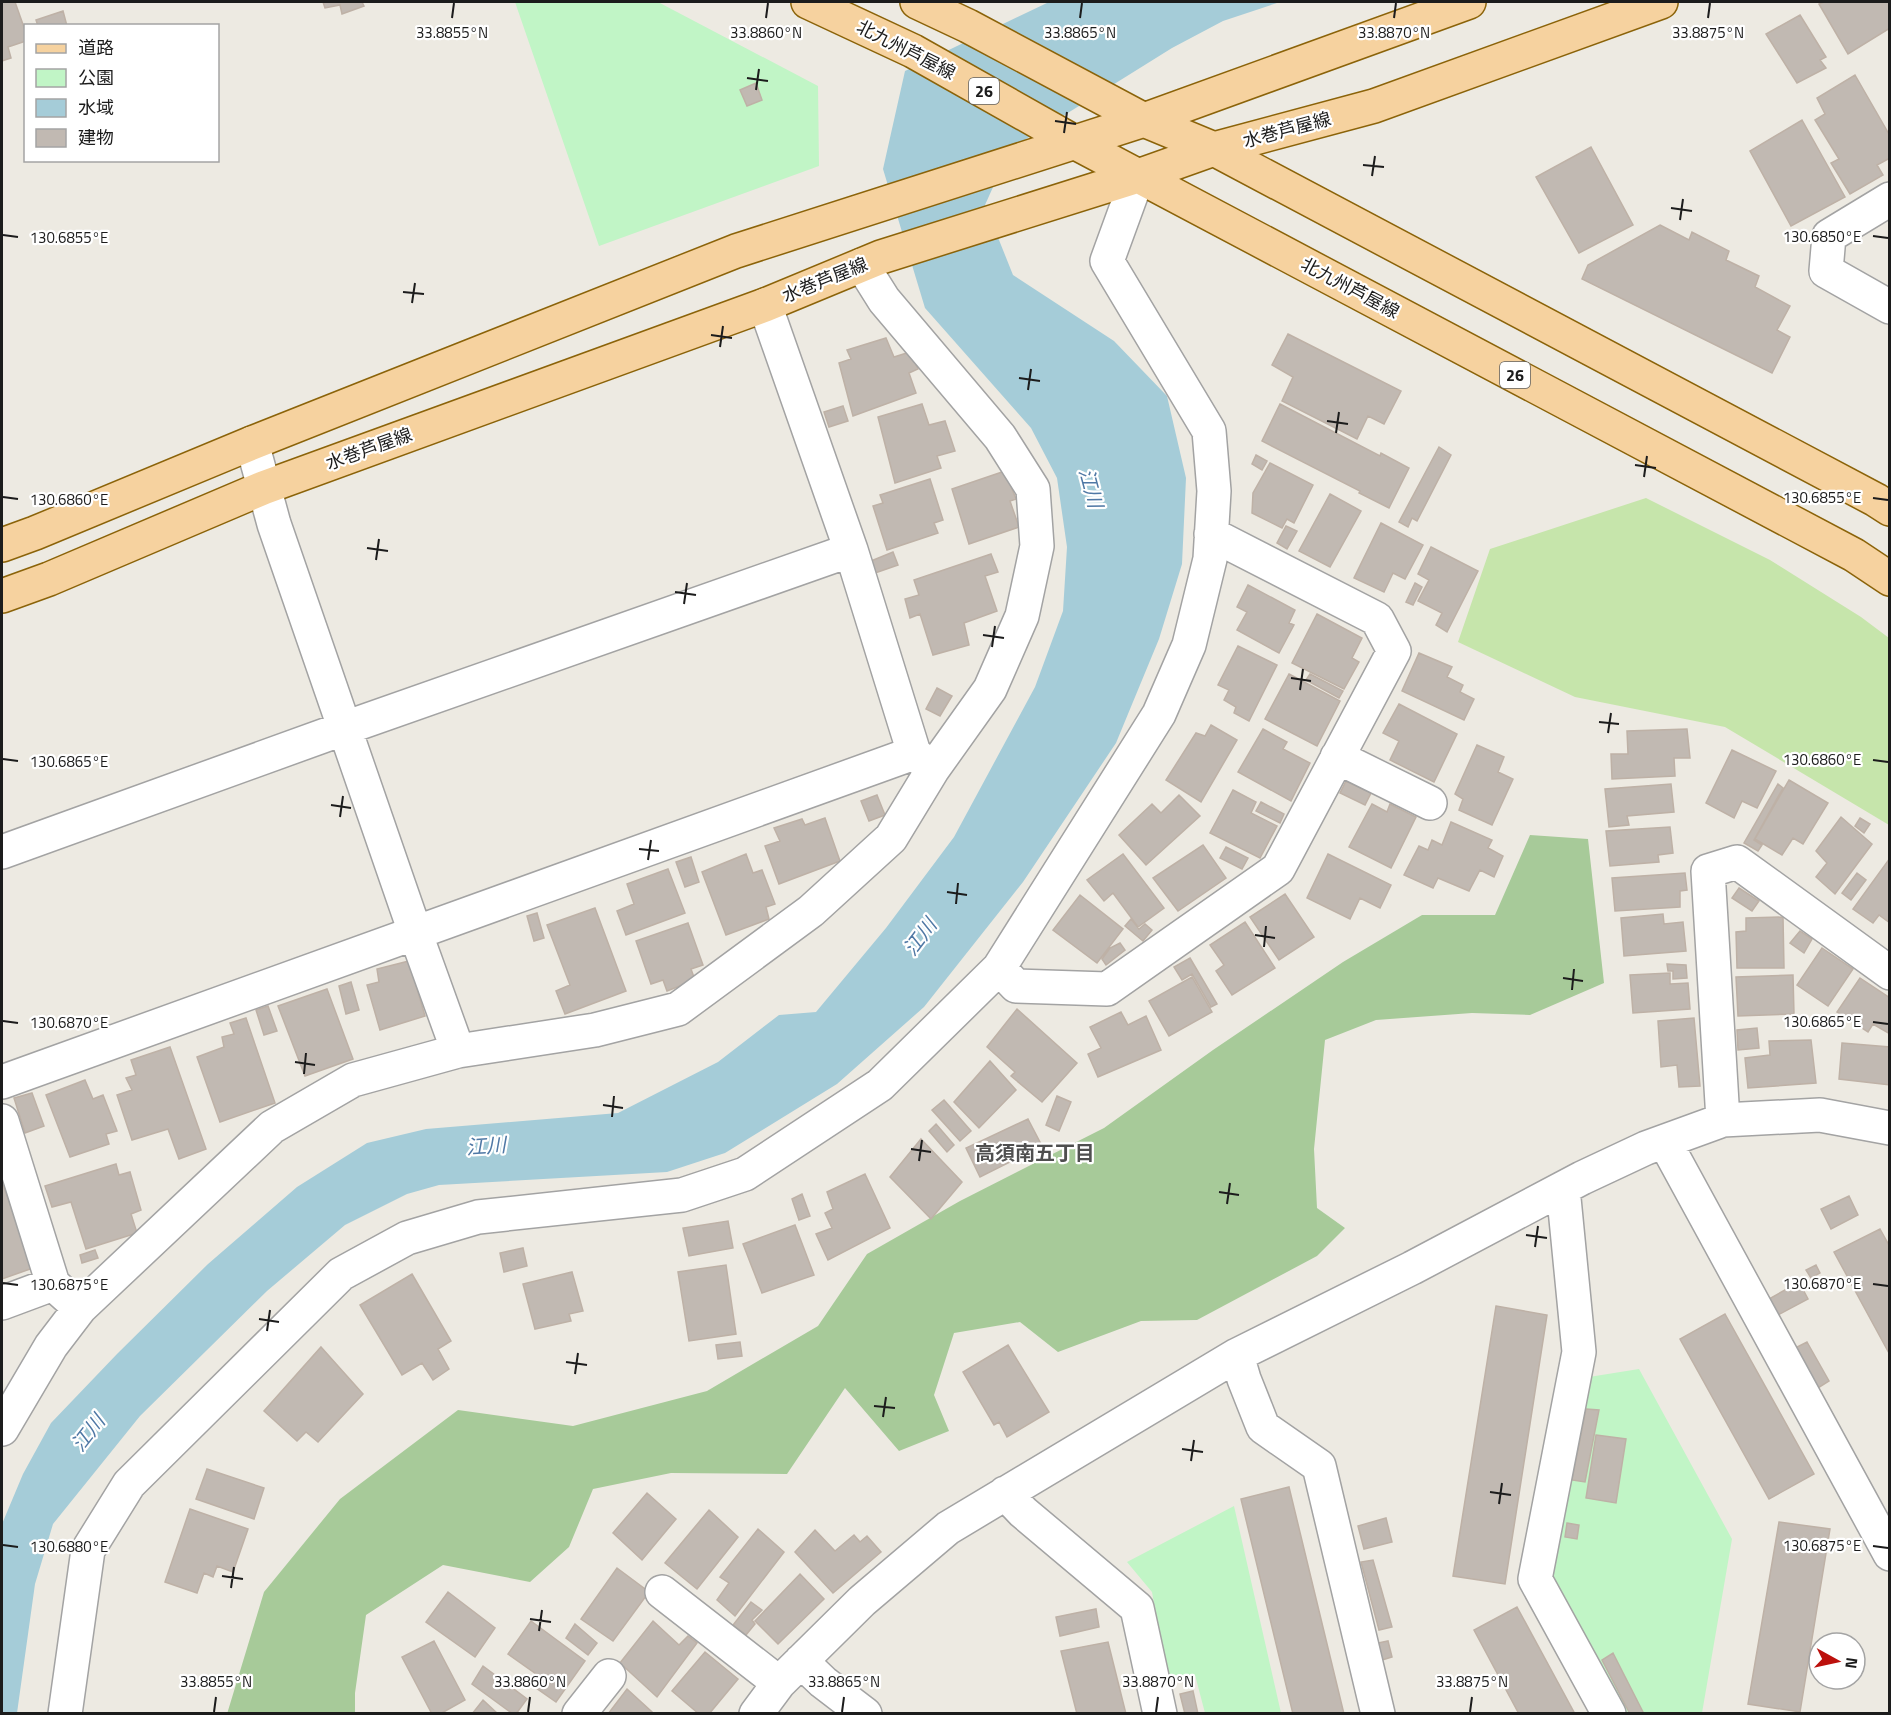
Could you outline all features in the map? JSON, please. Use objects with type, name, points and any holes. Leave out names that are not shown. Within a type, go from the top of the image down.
[{"type":"main road","name":"北九州芦屋線","points":[[808,2],[913,51],[1138,176],[1854,555],[1890,579]]},
{"type":"main road","points":[[917,2],[968,26],[1144,120],[1214,149],[1890,509]]},
{"type":"main road","points":[[2,545],[736,251],[999,167],[1065,136],[1144,120],[1469,2]]},
{"type":"main road","name":"水巻芦屋線","points":[[2,596],[49,579],[263,488],[765,305],[871,261],[1138,176],[1214,149],[1374,106],[1661,2]]},
{"type":"street","points":[[65,1713],[88,1550],[129,1484],[341,1274],[407,1238],[478,1217],[682,1195],[746,1174],[880,1085],[999,968],[1159,714],[1189,645],[1210,558],[1214,491],[1209,430],[1107,261],[1138,176]]},
{"type":"street","points":[[1890,199],[1829,236],[1826,270],[1890,307]]},
{"type":"street","points":[[2,1429],[51,1346],[80,1308],[272,1127],[353,1080],[458,1051],[595,1030],[678,1009],[811,911],[891,838],[923,761],[990,689],[1022,616],[1037,546],[1033,489],[1000,437],[884,300],[871,261]]},
{"type":"street","points":[[765,305],[923,761]]},
{"type":"street","points":[[252,443],[274,524],[458,1051]]},
{"type":"street","points":[[999,968],[1016,986],[1107,989],[1278,869],[1394,651],[1377,619],[1211,534]]},
{"type":"street","points":[[2,852],[345,728],[851,550]]},
{"type":"street","points":[[1337,757],[1430,803]]},
{"type":"street","points":[[2,1082],[415,932],[923,761]]},
{"type":"street","points":[[1723,1120],[1708,872],[1737,862],[1890,973]]},
{"type":"street","points":[[756,1713],[790,1672],[862,1601],[948,1528],[1237,1355],[1412,1268],[1563,1188],[1646,1148],[1723,1120],[1820,1115],[1889,1129]]},
{"type":"street","points":[[2,1121],[53,1284],[80,1308]]},
{"type":"street","points":[[1665,1142],[1890,1554]]},
{"type":"street","points":[[1563,1188],[1579,1352],[1534,1580],[1609,1713]]},
{"type":"street","points":[[2,1303],[53,1284]]},
{"type":"street","points":[[1237,1355],[1263,1427],[1319,1466],[1378,1713]]},
{"type":"street","points":[[1005,1494],[1023,1512],[1137,1608],[1160,1713]]},
{"type":"street","points":[[662,1592],[790,1672],[823,1682],[865,1713]]},
{"type":"street","points":[[579,1713],[609,1676]]},
{"type":"green space","points":[[515,2],[658,2],[818,86],[819,166],[599,246]]},
{"type":"green space","points":[[1646,498],[1770,560],[1861,617],[1889,638],[1889,825],[1725,727],[1575,697],[1458,642],[1490,549]]},
{"type":"green space","points":[[1530,835],[1588,839],[1604,983],[1530,1015],[1472,1013],[1376,1020],[1325,1040],[1314,1149],[1317,1208],[1345,1228],[1317,1256],[1197,1320],[1141,1321],[1058,1352],[1020,1322],[954,1333],[934,1395],[949,1431],[899,1451],[845,1388],[787,1474],[671,1473],[593,1489],[569,1547],[530,1582],[443,1565],[366,1615],[355,1693],[355,1713],[227,1714],[264,1592],[340,1499],[458,1410],[573,1426],[707,1391],[818,1326],[867,1254],[960,1201],[1104,1128],[1213,1050],[1343,962],[1422,915],[1495,915]]},
{"type":"green space","points":[[1639,1369],[1732,1539],[1702,1713],[1627,1713],[1550,1575],[1589,1377]]},
{"type":"green space","points":[[1234,1506],[1281,1713],[1205,1713],[1195,1675],[1167,1675],[1152,1592],[1127,1562]]},
{"type":"water","name":"江川","points":[[1049,2],[1280,2],[1223,21],[1172,48],[1010,149],[985,205],[1013,275],[1114,341],[1167,396],[1186,478],[1182,564],[1159,639],[1116,743],[1023,882],[924,1007],[837,1084],[725,1153],[667,1172],[439,1185],[407,1194],[345,1225],[267,1291],[140,1416],[53,1524],[35,1584],[17,1713],[2,1714],[2,1524],[23,1474],[51,1423],[208,1264],[297,1187],[367,1143],[426,1129],[618,1113],[718,1062],[779,1015],[816,1012],[886,928],[954,837],[1035,687],[1063,611],[1067,547],[1057,478],[1031,428],[925,308],[883,169],[905,71]]},
{"type":"building","points":[[2,2],[15,2],[24,27],[24,42],[8,47],[11,58],[2,61]]},
{"type":"building","points":[[323,2],[362,2],[364,6],[342,14],[340,5],[325,8]]},
{"type":"building","points":[[1824,2],[1890,2],[1890,28],[1848,54],[1819,4]]},
{"type":"building","points":[[63,11],[66,24],[37,24],[36,20]]},
{"type":"building","points":[[1800,15],[1826,57],[1820,60],[1826,68],[1797,83],[1766,34]]},
{"type":"building","points":[[1855,75],[1890,136],[1890,158],[1877,165],[1883,175],[1850,194],[1831,163],[1839,159],[1815,120],[1825,114],[1817,98]]},
{"type":"building","points":[[756,83],[762,100],[747,106],[740,90]]},
{"type":"building","points":[[1802,120],[1845,197],[1791,226],[1750,151]]},
{"type":"building","points":[[1591,147],[1633,225],[1579,253],[1536,177]]},
{"type":"building","points":[[1660,225],[1689,240],[1692,232],[1729,251],[1726,260],[1759,276],[1755,287],[1790,306],[1777,330],[1790,337],[1772,373],[1582,279],[1588,265]]},
{"type":"building","points":[[1288,334],[1401,391],[1384,424],[1368,416],[1357,439],[1282,401],[1293,377],[1272,365]]},
{"type":"building","points":[[886,338],[894,357],[910,352],[918,369],[909,373],[916,393],[853,416],[839,363],[851,359],[847,350]]},
{"type":"building","points":[[922,404],[929,425],[945,421],[955,451],[937,456],[941,468],[895,483],[878,417]]},
{"type":"building","points":[[1280,404],[1380,456],[1381,453],[1409,468],[1389,508],[1262,441]]},
{"type":"building","points":[[843,406],[848,421],[829,427],[824,412]]},
{"type":"building","points":[[1439,447],[1451,455],[1417,521],[1412,518],[1408,527],[1399,522]]},
{"type":"building","points":[[1256,455],[1267,461],[1262,470],[1252,464]]},
{"type":"building","points":[[1270,463],[1313,485],[1294,523],[1287,519],[1282,528],[1252,513],[1253,493]]},
{"type":"building","points":[[1005,471],[1016,499],[1010,501],[1019,527],[969,544],[952,489]]},
{"type":"building","points":[[930,479],[943,520],[934,523],[938,533],[887,550],[873,506],[883,503],[880,495]]},
{"type":"building","points":[[1330,494],[1361,511],[1330,567],[1299,551]]},
{"type":"building","points":[[1381,523],[1423,545],[1405,579],[1393,573],[1384,592],[1354,578]]},
{"type":"building","points":[[1286,526],[1297,531],[1287,549],[1277,543]]},
{"type":"building","points":[[1431,547],[1478,571],[1447,632],[1436,625],[1442,613],[1418,601],[1429,580],[1418,574]]},
{"type":"building","points":[[893,552],[898,565],[875,573],[871,561]]},
{"type":"building","points":[[991,554],[998,572],[985,576],[997,611],[964,623],[969,645],[933,655],[920,614],[910,618],[905,599],[919,595],[914,580]]},
{"type":"building","points":[[1415,583],[1422,587],[1413,605],[1406,602]]},
{"type":"building","points":[[1248,585],[1295,610],[1289,623],[1294,625],[1279,653],[1237,630],[1247,612],[1237,607]]},
{"type":"building","points":[[1317,614],[1362,638],[1352,658],[1359,662],[1344,689],[1292,663]]},
{"type":"building","points":[[1238,646],[1277,665],[1249,721],[1234,713],[1236,707],[1224,700],[1229,690],[1218,685]]},
{"type":"building","points":[[1419,653],[1452,667],[1447,677],[1463,685],[1460,692],[1474,699],[1464,720],[1402,691]]},
{"type":"building","points":[[1289,674],[1340,701],[1317,746],[1265,719]]},
{"type":"building","points":[[1310,674],[1343,691],[1339,698],[1306,680]]},
{"type":"building","points":[[937,688],[952,696],[940,716],[926,709]]},
{"type":"building","points":[[1399,704],[1457,734],[1434,782],[1390,760],[1399,741],[1383,733]]},
{"type":"building","points":[[1211,725],[1237,740],[1201,802],[1166,780],[1196,733],[1205,736]]},
{"type":"building","points":[[1263,729],[1287,742],[1283,749],[1310,763],[1291,801],[1238,772]]},
{"type":"building","points":[[1687,729],[1690,758],[1674,758],[1675,776],[1612,779],[1611,754],[1628,754],[1627,731]]},
{"type":"building","points":[[1477,745],[1504,757],[1498,772],[1513,779],[1492,825],[1459,810],[1463,799],[1455,794]]},
{"type":"building","points":[[1732,750],[1776,771],[1757,808],[1742,801],[1734,818],[1706,803]]},
{"type":"building","points":[[1789,780],[1828,803],[1803,844],[1793,838],[1782,855],[1755,839]]},
{"type":"building","points":[[1346,781],[1371,793],[1365,805],[1340,793]]},
{"type":"building","points":[[1671,784],[1674,812],[1627,816],[1629,825],[1609,827],[1605,789]]},
{"type":"building","points":[[1778,784],[1783,788],[1754,840],[1762,845],[1758,851],[1744,843]]},
{"type":"building","points":[[1233,790],[1256,802],[1251,813],[1277,826],[1260,858],[1210,833]]},
{"type":"building","points":[[877,795],[885,815],[869,821],[861,801]]},
{"type":"building","points":[[1179,795],[1200,816],[1146,865],[1119,835],[1152,804],[1161,813]]},
{"type":"building","points":[[1261,802],[1284,814],[1280,823],[1256,811]]},
{"type":"building","points":[[1372,804],[1387,812],[1390,804],[1416,817],[1391,868],[1349,847]]},
{"type":"building","points":[[1841,817],[1872,844],[1835,894],[1816,877],[1827,863],[1816,851]]},
{"type":"building","points":[[825,818],[840,861],[779,884],[765,846],[780,841],[774,828],[802,819],[805,825]]},
{"type":"building","points":[[1860,818],[1870,824],[1864,833],[1855,826]]},
{"type":"building","points":[[1451,822],[1492,840],[1488,848],[1503,856],[1494,877],[1480,870],[1469,891],[1438,878],[1433,888],[1404,875],[1419,846],[1428,850],[1432,840],[1442,845]]},
{"type":"building","points":[[1670,827],[1673,853],[1658,855],[1659,862],[1610,866],[1606,831]]},
{"type":"building","points":[[1203,845],[1226,878],[1178,911],[1153,878]]},
{"type":"building","points":[[1226,847],[1248,858],[1242,869],[1220,858]]},
{"type":"building","points":[[746,854],[753,873],[762,870],[775,904],[766,907],[769,919],[726,935],[702,872]]},
{"type":"building","points":[[1123,854],[1164,908],[1138,927],[1113,893],[1104,901],[1087,880]]},
{"type":"building","points":[[1328,854],[1391,885],[1380,908],[1360,898],[1350,919],[1307,898]]},
{"type":"building","points":[[691,857],[699,882],[685,887],[676,862]]},
{"type":"building","points":[[1890,858],[1890,923],[1879,915],[1873,923],[1853,909]]},
{"type":"building","points":[[668,869],[685,913],[626,935],[617,911],[634,904],[627,884]]},
{"type":"building","points":[[1685,873],[1687,890],[1680,891],[1680,907],[1615,911],[1612,878]]},
{"type":"building","points":[[1857,873],[1866,880],[1851,900],[1842,893]]},
{"type":"building","points":[[1739,888],[1759,901],[1752,911],[1732,898]]},
{"type":"building","points":[[1285,894],[1314,937],[1279,960],[1250,917]]},
{"type":"building","points":[[1080,895],[1123,929],[1097,963],[1053,930]]},
{"type":"building","points":[[595,908],[626,991],[565,1014],[556,991],[570,985],[547,925]]},
{"type":"building","points":[[537,913],[544,938],[534,941],[527,916]]},
{"type":"building","points":[[1663,914],[1664,924],[1683,922],[1686,951],[1624,956],[1621,918]]},
{"type":"building","points":[[1783,917],[1784,968],[1737,968],[1736,932],[1746,931],[1746,918]]},
{"type":"building","points":[[1131,919],[1139,929],[1145,924],[1152,930],[1143,941],[1125,926]]},
{"type":"building","points":[[1245,922],[1275,968],[1232,995],[1216,971],[1224,965],[1210,945]]},
{"type":"building","points":[[688,923],[703,965],[691,969],[695,980],[667,991],[663,980],[651,984],[636,941]]},
{"type":"building","points":[[1800,931],[1812,939],[1804,953],[1790,943]]},
{"type":"building","points":[[1120,943],[1125,950],[1106,965],[1102,959],[1110,948]]},
{"type":"building","points":[[1822,948],[1853,969],[1828,1006],[1797,985]]},
{"type":"building","points":[[1190,958],[1217,1004],[1211,1007],[1192,974],[1182,980],[1174,967]]},
{"type":"building","points":[[409,961],[425,1016],[380,1030],[367,985],[379,982],[377,969]]},
{"type":"building","points":[[1667,964],[1686,965],[1687,978],[1673,979],[1673,971],[1668,971]]},
{"type":"building","points":[[1670,973],[1670,984],[1688,983],[1690,1009],[1633,1013],[1630,975]]},
{"type":"building","points":[[1793,975],[1794,1014],[1738,1016],[1736,977]]},
{"type":"building","points":[[1192,977],[1212,1012],[1169,1036],[1149,1001]]},
{"type":"building","points":[[1860,978],[1890,998],[1890,1034],[1873,1024],[1868,1032],[1837,1012]]},
{"type":"building","points":[[351,982],[359,1010],[346,1014],[339,986]]},
{"type":"building","points":[[327,989],[353,1059],[305,1076],[278,1006]]},
{"type":"building","points":[[268,1006],[277,1031],[264,1035],[256,1010]]},
{"type":"building","points":[[1017,1009],[1077,1063],[1042,1102],[1011,1076],[1015,1072],[987,1047]]},
{"type":"building","points":[[1121,1012],[1128,1025],[1146,1016],[1161,1050],[1098,1077],[1088,1054],[1101,1048],[1090,1027]]},
{"type":"building","points":[[246,1018],[275,1103],[220,1122],[197,1057],[224,1047],[222,1037],[234,1034],[230,1023]]},
{"type":"building","points":[[1694,1018],[1700,1086],[1679,1087],[1677,1065],[1661,1067],[1658,1021]]},
{"type":"building","points":[[1757,1028],[1759,1048],[1738,1050],[1737,1030]]},
{"type":"building","points":[[1811,1040],[1816,1083],[1748,1088],[1745,1058],[1770,1055],[1769,1041]]},
{"type":"building","points":[[1842,1043],[1890,1047],[1890,1085],[1839,1079]]},
{"type":"building","points":[[170,1047],[206,1149],[179,1159],[168,1129],[132,1140],[117,1095],[132,1090],[126,1078],[136,1075],[131,1060]]},
{"type":"building","points":[[990,1061],[1016,1090],[979,1128],[954,1102]]},
{"type":"building","points":[[85,1080],[93,1099],[103,1095],[117,1131],[106,1134],[109,1144],[70,1157],[46,1095]]},
{"type":"building","points":[[32,1093],[44,1126],[25,1133],[14,1098]]},
{"type":"building","points":[[1057,1096],[1071,1102],[1059,1131],[1046,1125]]},
{"type":"building","points":[[944,1100],[971,1131],[960,1141],[932,1110]]},
{"type":"building","points":[[1028,1119],[1042,1146],[980,1177],[966,1148]]},
{"type":"building","points":[[936,1124],[954,1145],[947,1152],[929,1131]]},
{"type":"building","points":[[921,1139],[962,1182],[931,1219],[890,1177]]},
{"type":"building","points":[[116,1164],[119,1175],[130,1172],[141,1210],[131,1214],[137,1233],[86,1249],[71,1202],[52,1207],[45,1186]]},
{"type":"building","points":[[865,1174],[890,1228],[828,1260],[816,1234],[832,1228],[825,1213],[833,1209],[827,1192]]},
{"type":"building","points":[[2,1182],[33,1268],[2,1279]]},
{"type":"building","points":[[802,1194],[810,1216],[799,1220],[792,1199]]},
{"type":"building","points":[[1849,1196],[1858,1215],[1831,1229],[1821,1209]]},
{"type":"building","points":[[728,1221],[733,1248],[689,1256],[683,1228]]},
{"type":"building","points":[[795,1225],[814,1275],[762,1293],[743,1244]]},
{"type":"building","points":[[1880,1229],[1890,1247],[1890,1355],[1834,1252]]},
{"type":"building","points":[[523,1248],[527,1266],[504,1272],[500,1253]]},
{"type":"building","points":[[95,1250],[98,1258],[82,1263],[80,1255]]},
{"type":"building","points":[[726,1265],[736,1334],[689,1341],[678,1272]]},
{"type":"building","points":[[1816,1265],[1820,1273],[1811,1278],[1806,1270]]},
{"type":"building","points":[[572,1272],[583,1311],[569,1314],[571,1321],[535,1329],[523,1284]]},
{"type":"building","points":[[412,1274],[451,1341],[438,1349],[449,1369],[433,1380],[422,1363],[402,1375],[360,1305]]},
{"type":"building","points":[[1799,1282],[1808,1299],[1778,1315],[1769,1299]]},
{"type":"building","points":[[1496,1306],[1547,1315],[1505,1584],[1453,1576]]},
{"type":"building","points":[[1725,1314],[1814,1474],[1769,1499],[1680,1339]]},
{"type":"building","points":[[740,1342],[742,1356],[718,1359],[716,1345]]},
{"type":"building","points":[[1807,1342],[1829,1381],[1818,1388],[1795,1348]]},
{"type":"building","points":[[1008,1345],[1049,1412],[1007,1437],[999,1422],[994,1425],[963,1372]]},
{"type":"building","points":[[321,1347],[363,1394],[318,1442],[306,1432],[297,1441],[264,1411]]},
{"type":"building","points":[[1586,1409],[1599,1410],[1585,1482],[1572,1480]]},
{"type":"building","points":[[1596,1435],[1626,1439],[1616,1503],[1586,1498]]},
{"type":"building","points":[[207,1469],[264,1488],[254,1519],[196,1499]]},
{"type":"building","points":[[1289,1487],[1344,1714],[1293,1714],[1241,1499]]},
{"type":"building","points":[[647,1493],[676,1519],[642,1560],[613,1533]]},
{"type":"building","points":[[190,1509],[248,1529],[233,1572],[217,1566],[213,1577],[204,1573],[197,1593],[165,1582]]},
{"type":"building","points":[[709,1510],[738,1537],[697,1589],[665,1563]]},
{"type":"building","points":[[1386,1518],[1392,1542],[1364,1549],[1358,1526]]},
{"type":"building","points":[[1779,1522],[1830,1529],[1813,1631],[1807,1631],[1807,1669],[1800,1712],[1748,1704]]},
{"type":"building","points":[[1567,1523],[1579,1525],[1577,1539],[1565,1537]]},
{"type":"building","points":[[758,1529],[784,1552],[735,1616],[717,1600],[729,1583],[720,1577]]},
{"type":"building","points":[[815,1530],[835,1551],[854,1535],[860,1542],[867,1536],[881,1552],[833,1593],[795,1552]]},
{"type":"building","points":[[1373,1560],[1392,1627],[1379,1630],[1361,1562]]},
{"type":"building","points":[[617,1568],[649,1592],[613,1641],[581,1619]]},
{"type":"building","points":[[800,1574],[824,1599],[778,1644],[755,1621]]},
{"type":"building","points":[[448,1592],[495,1628],[475,1657],[426,1622]]},
{"type":"building","points":[[751,1602],[762,1610],[752,1620],[755,1624],[746,1635],[733,1625]]},
{"type":"building","points":[[1517,1607],[1575,1714],[1519,1714],[1474,1630]]},
{"type":"building","points":[[1096,1609],[1099,1627],[1060,1636],[1056,1617]]},
{"type":"building","points":[[531,1621],[585,1661],[556,1702],[529,1683],[536,1674],[508,1654]]},
{"type":"building","points":[[653,1621],[679,1645],[688,1636],[697,1643],[657,1697],[620,1663]]},
{"type":"building","points":[[575,1624],[597,1643],[588,1655],[566,1638]]},
{"type":"building","points":[[434,1641],[465,1700],[440,1714],[432,1714],[402,1657]]},
{"type":"building","points":[[1388,1641],[1392,1657],[1382,1660],[1378,1643]]},
{"type":"building","points":[[1108,1642],[1126,1714],[1077,1714],[1061,1651]]},
{"type":"building","points":[[705,1652],[738,1679],[709,1714],[699,1714],[672,1691]]},
{"type":"building","points":[[1613,1653],[1644,1714],[1630,1714],[1602,1660]]},
{"type":"building","points":[[483,1666],[527,1699],[516,1714],[472,1684]]},
{"type":"building","points":[[627,1689],[652,1712],[651,1714],[608,1714]]},
{"type":"building","points":[[1193,1691],[1198,1714],[1185,1714],[1180,1694]]},
{"type":"building","points":[[483,1700],[498,1714],[472,1714]]},
{"type":"district","name":"高須南五丁目","points":[[1035,1153]]}]
